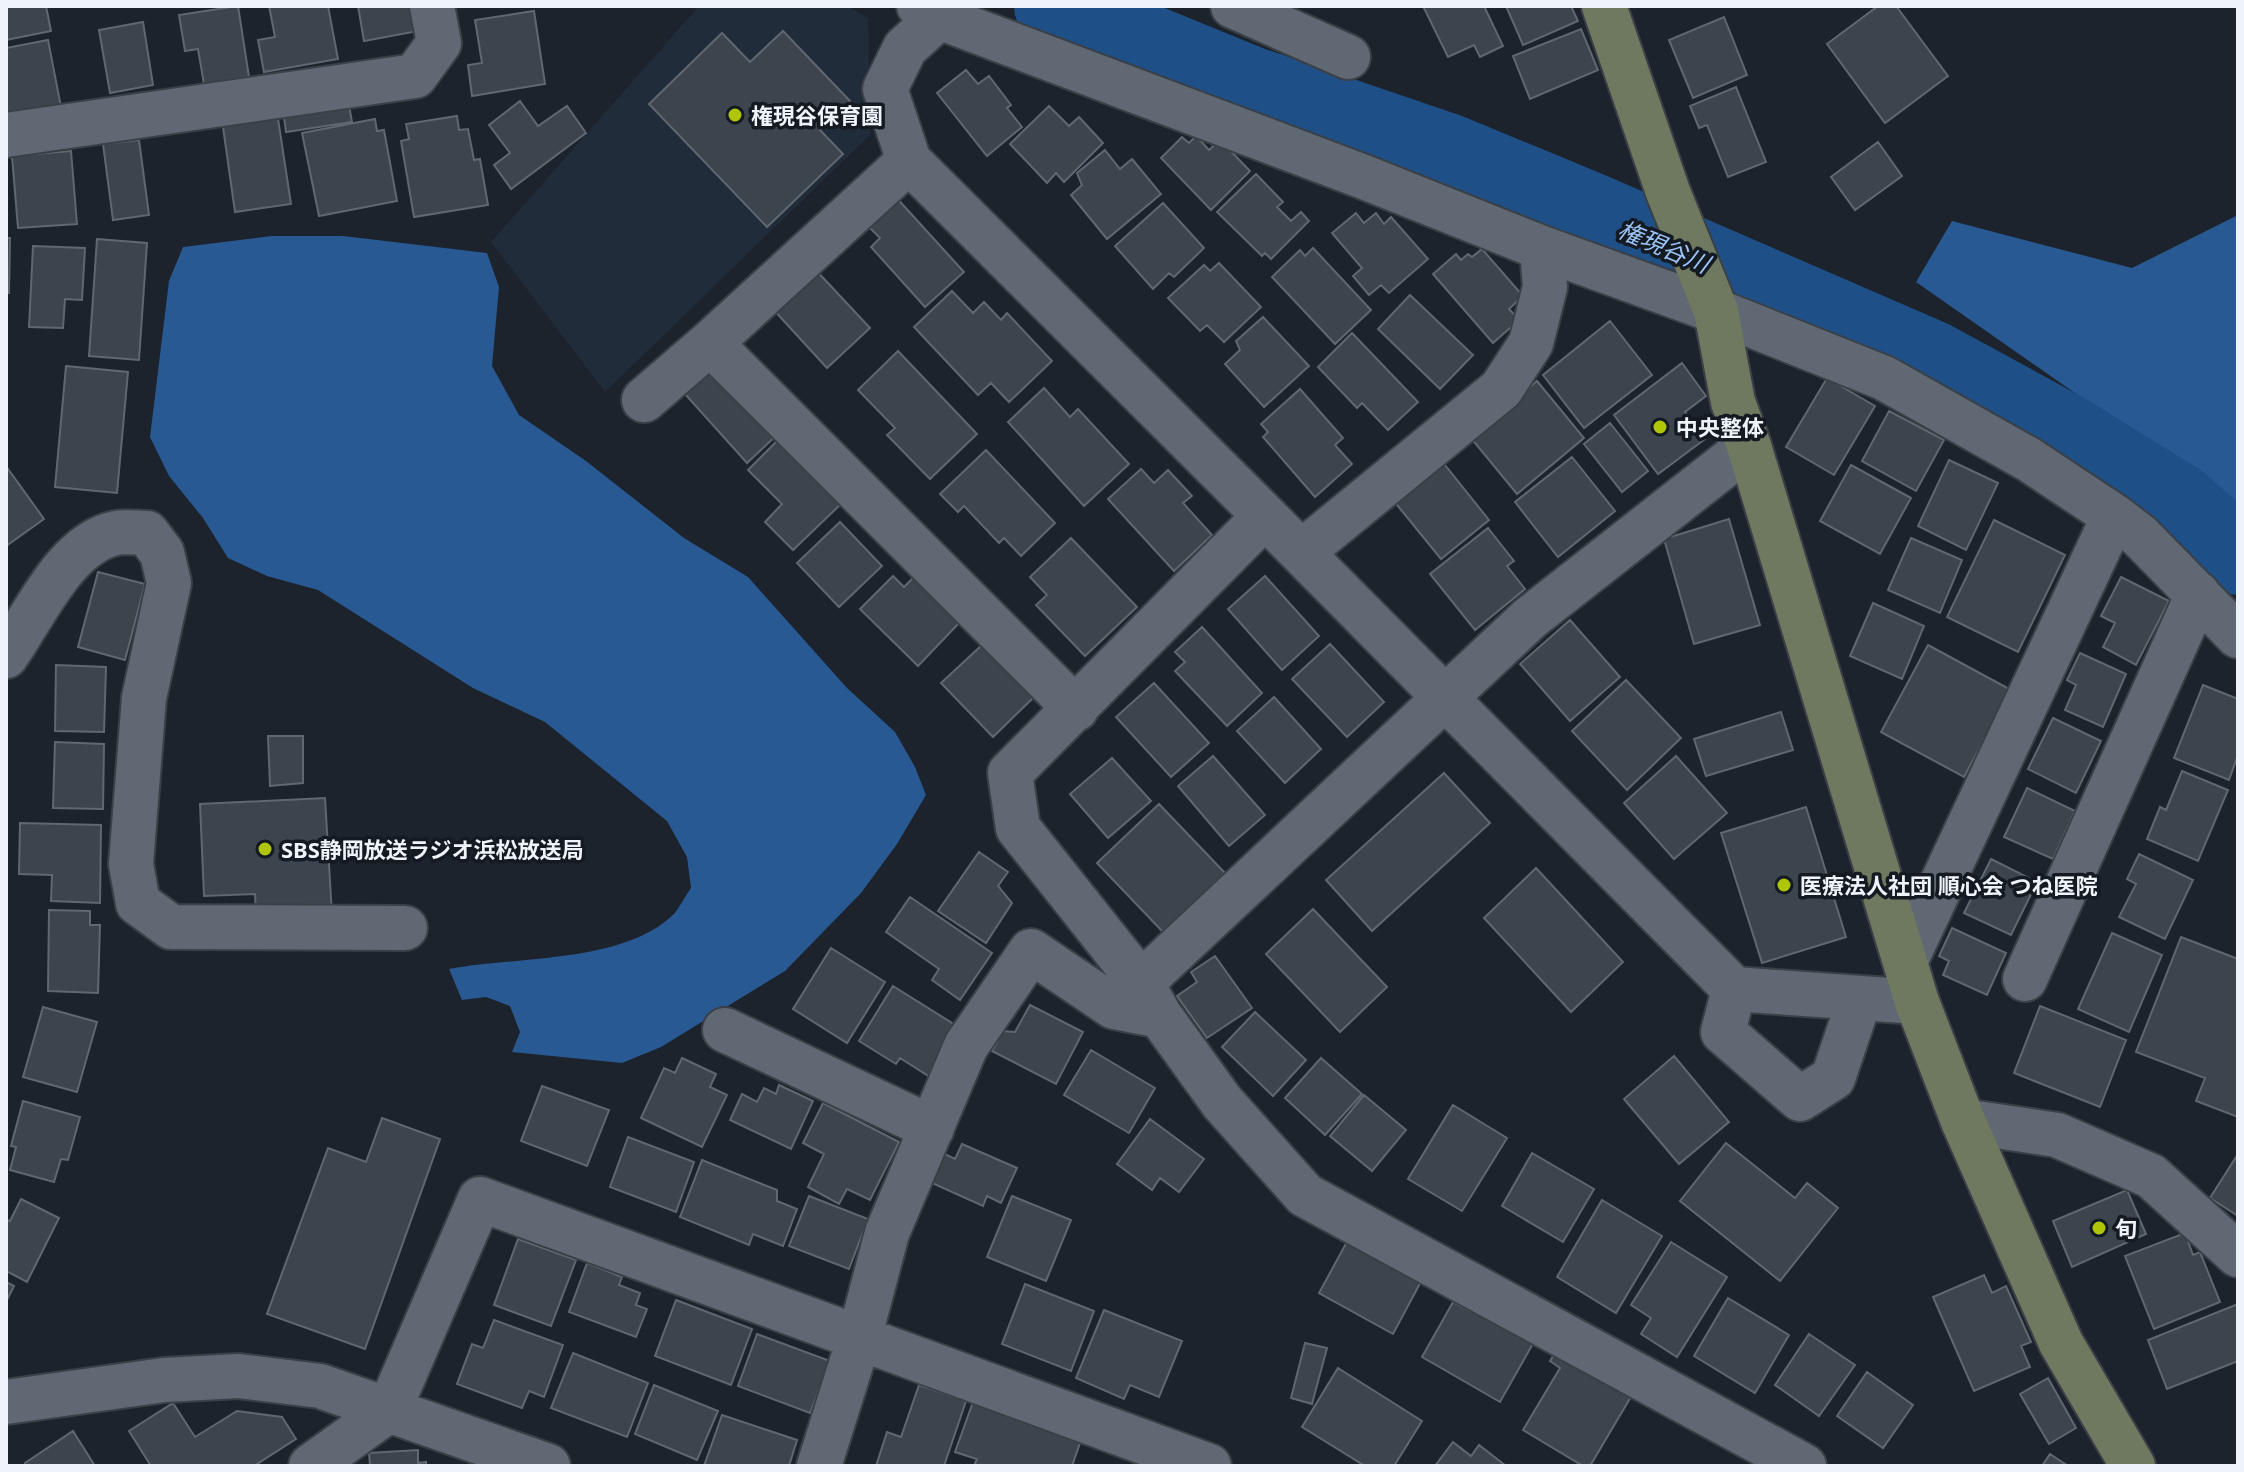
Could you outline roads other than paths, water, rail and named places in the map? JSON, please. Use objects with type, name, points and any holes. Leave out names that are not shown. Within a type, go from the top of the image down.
[{"type":"street","points":[[6,135],[415,76],[439,43],[432,6]]},
{"type":"street","points":[[1233,6],[1348,57]]},
{"type":"street","points":[[1604,6],[1668,192],[1716,311],[1733,402],[1917,1002],[1963,1121],[2061,1343],[2133,1466]]},
{"type":"street","points":[[1917,1002],[1734,989],[1303,551],[909,161],[885,89],[905,48],[934,10],[1884,378],[2028,459],[2114,516],[2140,536],[2238,636]]},
{"type":"street","points":[[644,400],[909,161]]},
{"type":"street","points":[[1303,551],[1501,389],[1531,343],[1545,287],[1542,248]]},
{"type":"street","points":[[710,343],[1076,709]]},
{"type":"street","points":[[819,1466],[859,1339],[887,1233],[966,1046],[1031,951],[1114,1007],[1151,1000],[1446,696],[1530,618],[1749,446]]},
{"type":"street","points":[[1265,516],[1010,773],[1018,828],[1151,1000],[1222,1102],[1305,1195],[1804,1466]]},
{"type":"street","points":[[1906,960],[2114,516]]},
{"type":"street","points":[[6,656],[53,582],[74,557],[100,538],[117,533],[147,533],[162,553],[169,583],[144,698],[131,864],[138,903],[171,927],[405,928]]},
{"type":"street","points":[[2025,979],[2198,594]]},
{"type":"street","points":[[1734,989],[1723,1032],[1800,1099],[1833,1078],[1860,998]]},
{"type":"street","points":[[725,1030],[932,1128]]},
{"type":"street","points":[[1963,1121],[2057,1135],[2151,1176],[2238,1255]]},
{"type":"street","points":[[311,1466],[389,1410],[480,1199],[1209,1466]]},
{"type":"street","points":[[6,1402],[164,1380],[239,1376],[320,1386],[548,1466]]},
{"type":"waterway","name":"権現谷川","points":[[1054,6],[1250,86],[1447,153],[1933,361],[2065,433],[2178,503],[2238,555]]},
{"type":"place","name":"権現谷保育園","points":[[735,115]]},
{"type":"place","name":"中央整体","points":[[1660,427]]},
{"type":"place","name":"SBS静岡放送ラジオ浜松放送局","points":[[265,849]]},
{"type":"place","name":"医療法人社団 順心会 つね医院","points":[[1784,885]]},
{"type":"place","name":"旬","points":[[2099,1228]]}]
